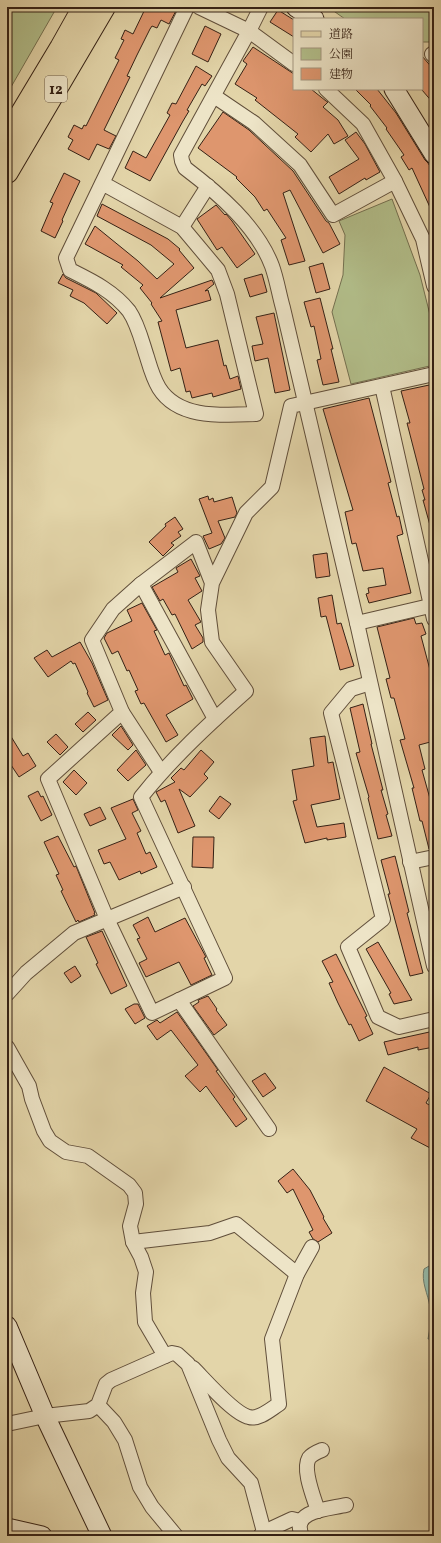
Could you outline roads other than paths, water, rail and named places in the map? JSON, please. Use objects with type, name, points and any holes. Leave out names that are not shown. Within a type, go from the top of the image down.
[{"type":"main road","name":"12","points":[[7,138],[84,7]]},
{"type":"main road","name":"12","points":[[7,172],[104,7]]},
{"type":"street","points":[[102,184],[182,227],[218,270],[227,294],[256,414],[213,416],[192,411],[173,402],[164,395],[158,387],[152,373],[139,331],[130,312],[99,284],[70,270],[66,258],[187,7]]},
{"type":"street","points":[[199,7],[249,31],[293,63]]},
{"type":"street","points":[[261,7],[181,155],[182,162],[185,168],[224,199],[247,224],[272,265],[357,623],[434,966]]},
{"type":"street","points":[[296,7],[312,18]]},
{"type":"street","points":[[434,53],[432,54],[434,56]]},
{"type":"street","points":[[327,90],[363,124],[395,181],[423,239],[434,286]]},
{"type":"street","points":[[395,90],[434,154]]},
{"type":"street","points":[[214,96],[254,122],[300,165],[333,215],[395,181]]},
{"type":"street","points":[[182,227],[208,186]]},
{"type":"street","points":[[122,712],[48,779],[107,919],[152,1013],[225,978],[141,797],[161,772],[246,691],[212,642],[208,610],[212,583],[246,513],[272,487],[291,406],[434,374]]},
{"type":"street","points":[[357,623],[433,610],[382,386]]},
{"type":"street","points":[[161,772],[122,712],[92,640],[113,609],[141,584],[196,542],[212,583]]},
{"type":"street","points":[[141,584],[215,719]]},
{"type":"street","points":[[370,683],[351,689],[331,713],[383,919],[348,947],[378,1017],[399,1027],[434,1019]]},
{"type":"street","points":[[410,862],[434,858]]},
{"type":"street","points":[[7,994],[26,973],[74,933],[184,887]]},
{"type":"street","points":[[179,1000],[269,1129]]},
{"type":"street","points":[[7,1047],[29,1086],[32,1099],[44,1131],[50,1141],[66,1152],[88,1156],[128,1185],[135,1193],[136,1204],[130,1226],[133,1242],[146,1272],[143,1293],[145,1322],[165,1356]]},
{"type":"street","points":[[133,1242],[210,1234],[236,1224],[297,1274]]},
{"type":"street","points":[[7,1424],[45,1416],[89,1411],[98,1405],[106,1384],[111,1380],[172,1354],[177,1354],[236,1410],[249,1417],[260,1416],[279,1404],[272,1338],[297,1274],[312,1247]]},
{"type":"street","points":[[7,1326],[45,1416],[102,1536]]},
{"type":"street","points":[[188,1364],[219,1440],[228,1458],[252,1483],[262,1534],[292,1519],[300,1521]]},
{"type":"street","points":[[98,1405],[114,1422],[125,1440],[140,1487],[152,1506],[176,1536]]},
{"type":"street","points":[[318,1511],[306,1469],[309,1459],[315,1453],[322,1450]]},
{"type":"street","points":[[302,1536],[299,1530],[300,1521],[304,1516],[318,1511],[346,1506]]},
{"type":"street","points":[[7,1528],[42,1536]]}]
